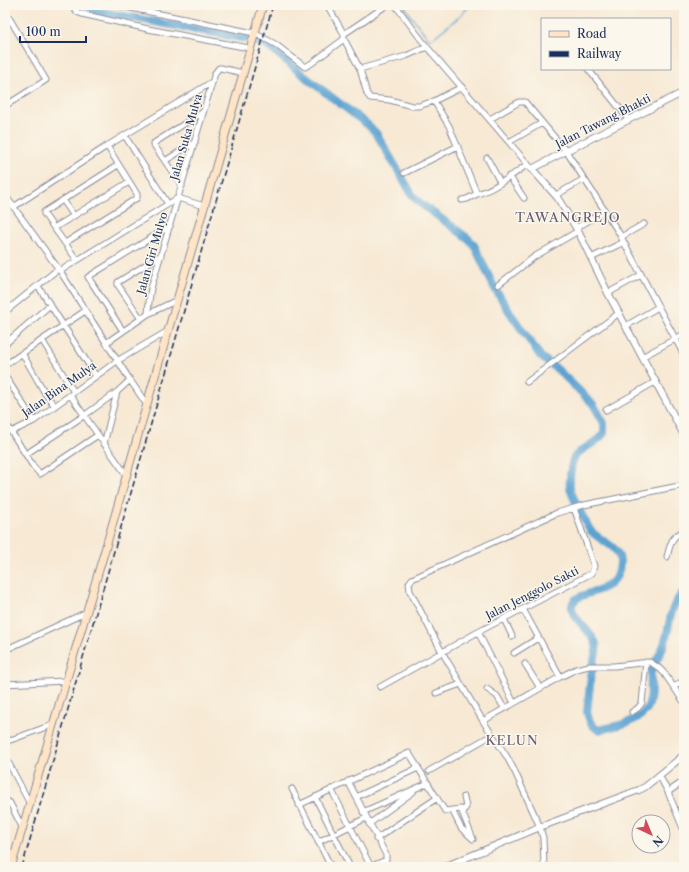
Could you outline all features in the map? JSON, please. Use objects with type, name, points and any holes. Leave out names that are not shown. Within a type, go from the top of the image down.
[{"type":"main road","points":[[11,867],[127,476],[243,73],[249,47],[263,5]]},
{"type":"street","points":[[72,5],[76,11],[82,14],[148,29],[249,47]]},
{"type":"street","points":[[116,5],[253,35],[275,44],[304,67],[312,63],[344,37],[388,5]]},
{"type":"street","points":[[328,5],[360,69],[367,94],[370,98],[390,100],[414,106],[434,101],[462,87]]},
{"type":"street","points":[[395,5],[427,47],[556,196],[577,230],[608,293],[684,435]]},
{"type":"street","points":[[5,11],[46,80],[5,106]]},
{"type":"street","points":[[360,69],[412,54],[427,47]]},
{"type":"street","points":[[15,206],[107,146],[212,82],[215,73],[219,68],[243,73]]},
{"type":"street","points":[[589,70],[629,120]]},
{"type":"street","name":"Jalan Suka Mulya","points":[[178,198],[212,82]]},
{"type":"street","name":"Jalan Tawang Bhakti","points":[[532,169],[684,92]]},
{"type":"street","points":[[434,101],[449,126],[477,194]]},
{"type":"street","points":[[490,120],[519,102],[526,102],[566,151],[605,211],[684,355]]},
{"type":"street","points":[[182,186],[154,143],[203,112]]},
{"type":"street","points":[[509,142],[542,123]]},
{"type":"street","points":[[125,136],[168,204]]},
{"type":"street","points":[[165,161],[195,142]]},
{"type":"street","points":[[65,243],[137,198],[137,194],[107,146]]},
{"type":"street","points":[[404,172],[458,146]]},
{"type":"street","points":[[487,158],[500,182]]},
{"type":"street","points":[[462,200],[468,199],[490,188],[528,164]]},
{"type":"street","points":[[77,260],[44,213],[118,165]]},
{"type":"street","points":[[509,176],[524,198]]},
{"type":"street","points":[[556,196],[584,179]]},
{"type":"street","points":[[54,228],[129,182]]},
{"type":"street","points":[[5,195],[15,206],[59,270],[147,405]]},
{"type":"street","points":[[5,312],[59,270],[178,198],[204,206]]},
{"type":"street","name":"Jalan Giri Mulyo","points":[[148,314],[150,296],[178,198]]},
{"type":"street","points":[[63,200],[74,216]]},
{"type":"street","points":[[498,285],[532,258],[605,211]]},
{"type":"street","points":[[591,258],[622,240],[644,224]]},
{"type":"street","points":[[123,331],[88,278],[170,226]]},
{"type":"street","points":[[141,319],[118,285],[118,282],[161,255]]},
{"type":"street","points":[[608,293],[641,275]]},
{"type":"street","points":[[38,286],[96,376]]},
{"type":"street","points":[[106,343],[148,314],[177,300]]},
{"type":"street","points":[[5,344],[50,305]]},
{"type":"street","points":[[626,326],[658,307]]},
{"type":"street","points":[[5,364],[85,311]]},
{"type":"street","points":[[527,382],[619,313]]},
{"type":"street","name":"Jalan Bina Mulya","points":[[12,432],[55,406],[117,361],[168,331]]},
{"type":"street","points":[[642,357],[684,334]]},
{"type":"street","points":[[42,340],[85,415],[127,476]]},
{"type":"street","points":[[22,354],[46,395],[55,406]]},
{"type":"street","points":[[5,376],[34,420]]},
{"type":"street","points":[[26,454],[85,415],[117,392],[130,380]]},
{"type":"street","points":[[606,410],[655,382]]},
{"type":"street","points":[[104,444],[117,392]]},
{"type":"street","points":[[5,422],[40,474],[98,435]]},
{"type":"street","points":[[544,867],[543,838],[540,827],[510,763],[442,652],[410,591],[410,581],[412,578],[557,512],[584,504],[684,485]]},
{"type":"street","name":"Jalan Jenggolo Sakti","points":[[380,687],[478,632],[594,571],[594,566],[574,508]]},
{"type":"street","points":[[667,557],[672,540],[675,536],[684,531]]},
{"type":"street","points":[[523,609],[560,677]]},
{"type":"street","points":[[5,650],[87,612]]},
{"type":"street","points":[[504,619],[512,636]]},
{"type":"street","points":[[478,632],[514,703]]},
{"type":"street","points":[[514,653],[538,638]]},
{"type":"street","points":[[632,712],[642,703],[648,662]]},
{"type":"street","points":[[483,721],[560,677],[576,669],[589,666],[620,666],[648,662],[659,668],[684,702]]},
{"type":"street","points":[[525,664],[540,688]]},
{"type":"street","points":[[674,687],[684,680]]},
{"type":"street","points":[[5,684],[65,681]]},
{"type":"street","points":[[436,693],[461,684]]},
{"type":"street","points":[[487,689],[498,696],[504,708]]},
{"type":"street","points":[[5,742],[52,725]]},
{"type":"street","points":[[429,771],[492,735]]},
{"type":"street","points":[[299,805],[410,753],[445,811],[460,808],[462,810]]},
{"type":"street","points":[[444,867],[540,827],[639,790],[684,755]]},
{"type":"street","points":[[5,756],[30,804]]},
{"type":"street","points":[[356,798],[418,768]]},
{"type":"street","points":[[659,775],[682,818],[684,831]]},
{"type":"street","points":[[331,789],[370,867],[386,860],[386,855],[376,839],[348,781]]},
{"type":"street","points":[[668,792],[684,781]]},
{"type":"street","points":[[363,812],[428,783]]},
{"type":"street","points":[[369,824],[422,786]]},
{"type":"street","points":[[292,789],[331,867]]},
{"type":"street","points":[[316,797],[350,867]]},
{"type":"street","points":[[462,810],[466,807],[464,797]]},
{"type":"street","points":[[376,839],[437,798]]},
{"type":"street","points":[[5,802],[7,801],[10,803],[22,827]]},
{"type":"street","points":[[452,810],[461,828],[473,839],[462,810]]},
{"type":"street","points":[[318,842],[366,818]]},
{"type":"street","points":[[5,859],[14,855]]},
{"type":"waterway","points":[[85,5],[96,11],[247,39],[264,44],[274,51],[368,125],[376,133],[413,196],[420,203],[469,239],[474,245],[495,289],[541,357],[557,369],[593,404],[604,423],[604,433],[597,441],[580,452],[574,458],[570,473],[570,488],[589,528],[595,535],[609,544],[617,552],[620,563],[618,574],[612,582],[605,587],[580,597],[575,600],[572,606],[574,615],[594,639],[596,644],[587,712],[591,722],[598,730],[630,722],[637,718],[648,707],[651,697],[651,672],[666,639],[674,605],[684,591]]},
{"type":"waterway","points":[[404,5],[429,39],[433,38],[460,16],[470,5]]},
{"type":"railway","points":[[22,867],[273,5]]},
{"type":"district","name":"TAWANGREJO","points":[[568,217]]},
{"type":"district","name":"KELUN","points":[[512,740]]}]
